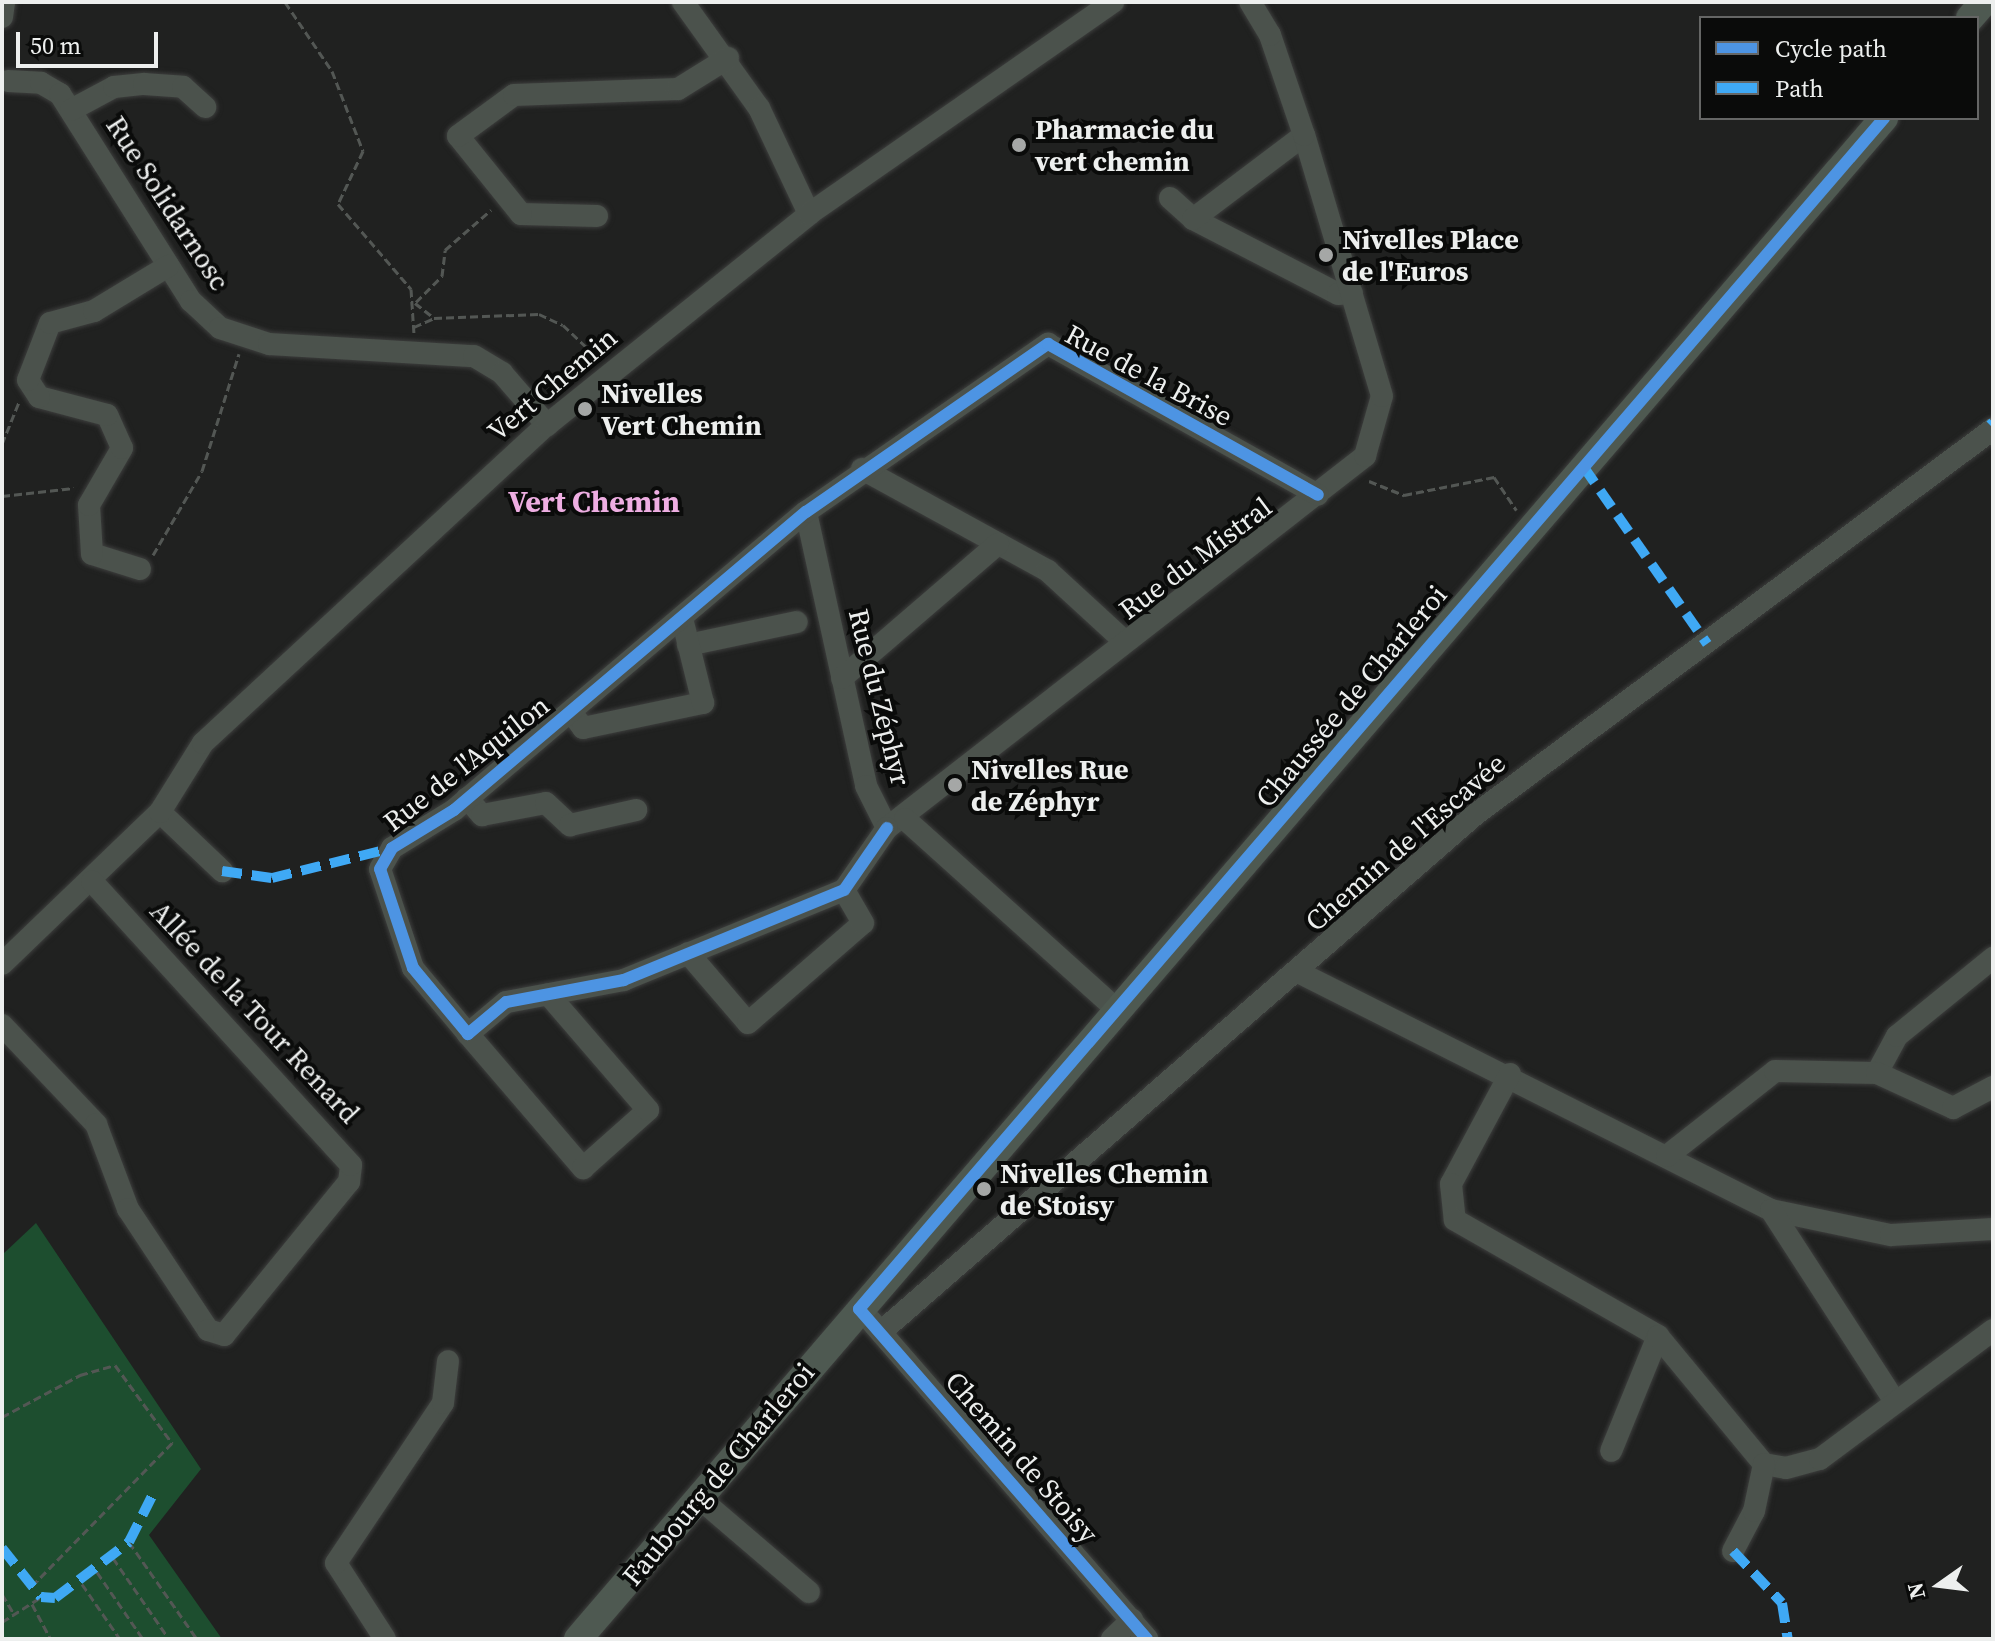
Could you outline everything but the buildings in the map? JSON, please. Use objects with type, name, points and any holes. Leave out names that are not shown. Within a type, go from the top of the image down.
[{"type":"main road","name":"Chaussée de Charleroi","points":[[859,1309],[1118,1011],[1529,525],[1882,120]]},
{"type":"main road","name":"Faubourg de Charleroi","points":[[587,1636],[698,1497],[859,1309]]},
{"type":"street","points":[[2,17],[4,2]]},
{"type":"street","points":[[683,2],[728,58],[809,214]]},
{"type":"street","name":"Vert Chemin","points":[[2,964],[92,881],[160,812],[203,743],[547,425],[809,214],[1113,2]]},
{"type":"street","name":"Rue du Mistral","points":[[896,824],[1124,641],[1365,456],[1382,396],[1304,135],[1270,35],[1250,2]]},
{"type":"street","points":[[597,216],[521,214],[458,136],[514,95],[678,89],[728,58]]},
{"type":"street","name":"Rue Solidarnosc","points":[[4,82],[41,83],[71,110],[168,266],[201,311],[244,339],[413,350],[483,361],[547,425]]},
{"type":"street","points":[[71,110],[114,87],[144,84],[183,87],[205,107]]},
{"type":"street","points":[[1193,219],[1304,135]]},
{"type":"street","points":[[1170,198],[1193,219],[1338,294],[1352,293]]},
{"type":"street","points":[[140,569],[92,554],[89,505],[122,448],[107,415],[39,397],[28,380],[50,323],[94,311],[168,266]]},
{"type":"street","name":"Rue de la Brise","points":[[806,512],[862,469],[1048,344],[1318,495]]},
{"type":"street","name":"Chemin de l'Escavée","points":[[882,1331],[1300,973],[1476,814],[1991,427]]},
{"type":"street","points":[[862,469],[1048,571],[1124,641]]},
{"type":"street","name":"Rue de l'Aquilon","points":[[548,994],[648,1110],[583,1168],[413,968],[380,869],[392,848],[467,798],[806,512]]},
{"type":"street","name":"Rue du Zéphyr","points":[[806,512],[866,786],[896,824],[1118,1011]]},
{"type":"street","points":[[842,678],[998,544]]},
{"type":"street","points":[[571,712],[583,728],[703,703],[682,618]]},
{"type":"street","points":[[688,645],[797,622]]},
{"type":"street","points":[[467,798],[482,815],[546,803],[570,825],[636,810]]},
{"type":"street","points":[[160,812],[222,871]]},
{"type":"street","points":[[468,1034],[506,1002],[624,980],[844,890],[896,824]]},
{"type":"street","name":"Allée de la Tour Renard","points":[[2,1025],[96,1124],[128,1209],[208,1330],[224,1335],[349,1182],[351,1165],[92,881]]},
{"type":"street","points":[[688,953],[748,1023],[863,923],[844,890]]},
{"type":"street","points":[[1877,1073],[1897,1036],[1993,958]]},
{"type":"street","points":[[1300,973],[1510,1074],[1771,1210],[1891,1235],[1993,1229]]},
{"type":"street","points":[[1667,1156],[1775,1071],[1877,1073],[1953,1108],[1993,1087]]},
{"type":"street","points":[[1510,1074],[1451,1184],[1455,1220],[1658,1336],[1764,1464],[1786,1468],[1820,1459],[1993,1330]]},
{"type":"street","points":[[1771,1210],[1895,1402]]},
{"type":"street","name":"Chemin de Stoisy","points":[[859,1309],[882,1331],[1147,1639]]},
{"type":"street","points":[[1611,1451],[1658,1336]]},
{"type":"street","points":[[385,1639],[348,1593],[336,1563],[443,1403],[448,1361]]},
{"type":"street","points":[[1733,1551],[1754,1511],[1764,1464]]},
{"type":"street","points":[[698,1497],[809,1592]]},
{"type":"street","points":[[1112,1639],[1132,1620]]},
{"type":"path","points":[[285,2],[332,71],[363,151],[340,208],[416,302],[434,318]]},
{"type":"path","points":[[413,350],[416,302],[442,276],[445,250],[506,196]]},
{"type":"path","points":[[414,327],[434,318],[539,314],[563,325],[612,371]]},
{"type":"path","points":[[164,543],[202,471],[244,339]]},
{"type":"path","points":[[2,444],[28,380]]},
{"type":"path","points":[[1347,472],[1404,495],[1494,477],[1529,525]]},
{"type":"path","points":[[2,496],[102,483]]},
{"type":"path","points":[[2,1417],[80,1375],[115,1365],[172,1443],[32,1586]]},
{"type":"path","points":[[129,1542],[197,1639]]},
{"type":"path","points":[[113,1558],[169,1639]]},
{"type":"path","points":[[97,1572],[143,1639]]},
{"type":"path","points":[[82,1584],[120,1639]]},
{"type":"path","points":[[2,1594],[14,1614]]},
{"type":"path","points":[[2,1622],[41,1597]]},
{"type":"path","points":[[32,1603],[51,1639]]},
{"type":"green space","points":[[36,1223],[201,1469],[149,1535],[222,1639],[2,1639],[2,1255]]},
{"type":"marked path","points":[[1990,425],[1993,422]]},
{"type":"marked path","points":[[1583,466],[1707,644]]},
{"type":"marked path","points":[[222,871],[272,878],[392,848]]},
{"type":"marked path","points":[[2,1548],[41,1597],[55,1598],[129,1542],[154,1492]]},
{"type":"marked path","points":[[1733,1551],[1782,1603],[1788,1639]]},
{"type":"cycle path","points":[[1147,1639],[859,1309],[1882,120]]},
{"type":"cycle path","points":[[887,828],[844,890],[624,980],[506,1002],[468,1034],[413,968],[380,869],[392,848],[454,810],[806,512],[1048,344],[1318,495]]},
{"type":"place","name":"Pharmacie du vert chemin","points":[[1019,145]]},
{"type":"place","name":"Nivelles Place de l'Euros","points":[[1326,255]]},
{"type":"place","name":"Nivelles Vert Chemin","points":[[585,409]]},
{"type":"place","name":"Nivelles Rue de Zéphyr","points":[[955,785]]},
{"type":"place","name":"Nivelles Chemin de Stoisy","points":[[984,1189]]},
{"type":"district","name":"Vert Chemin","points":[[594,502]]}]
